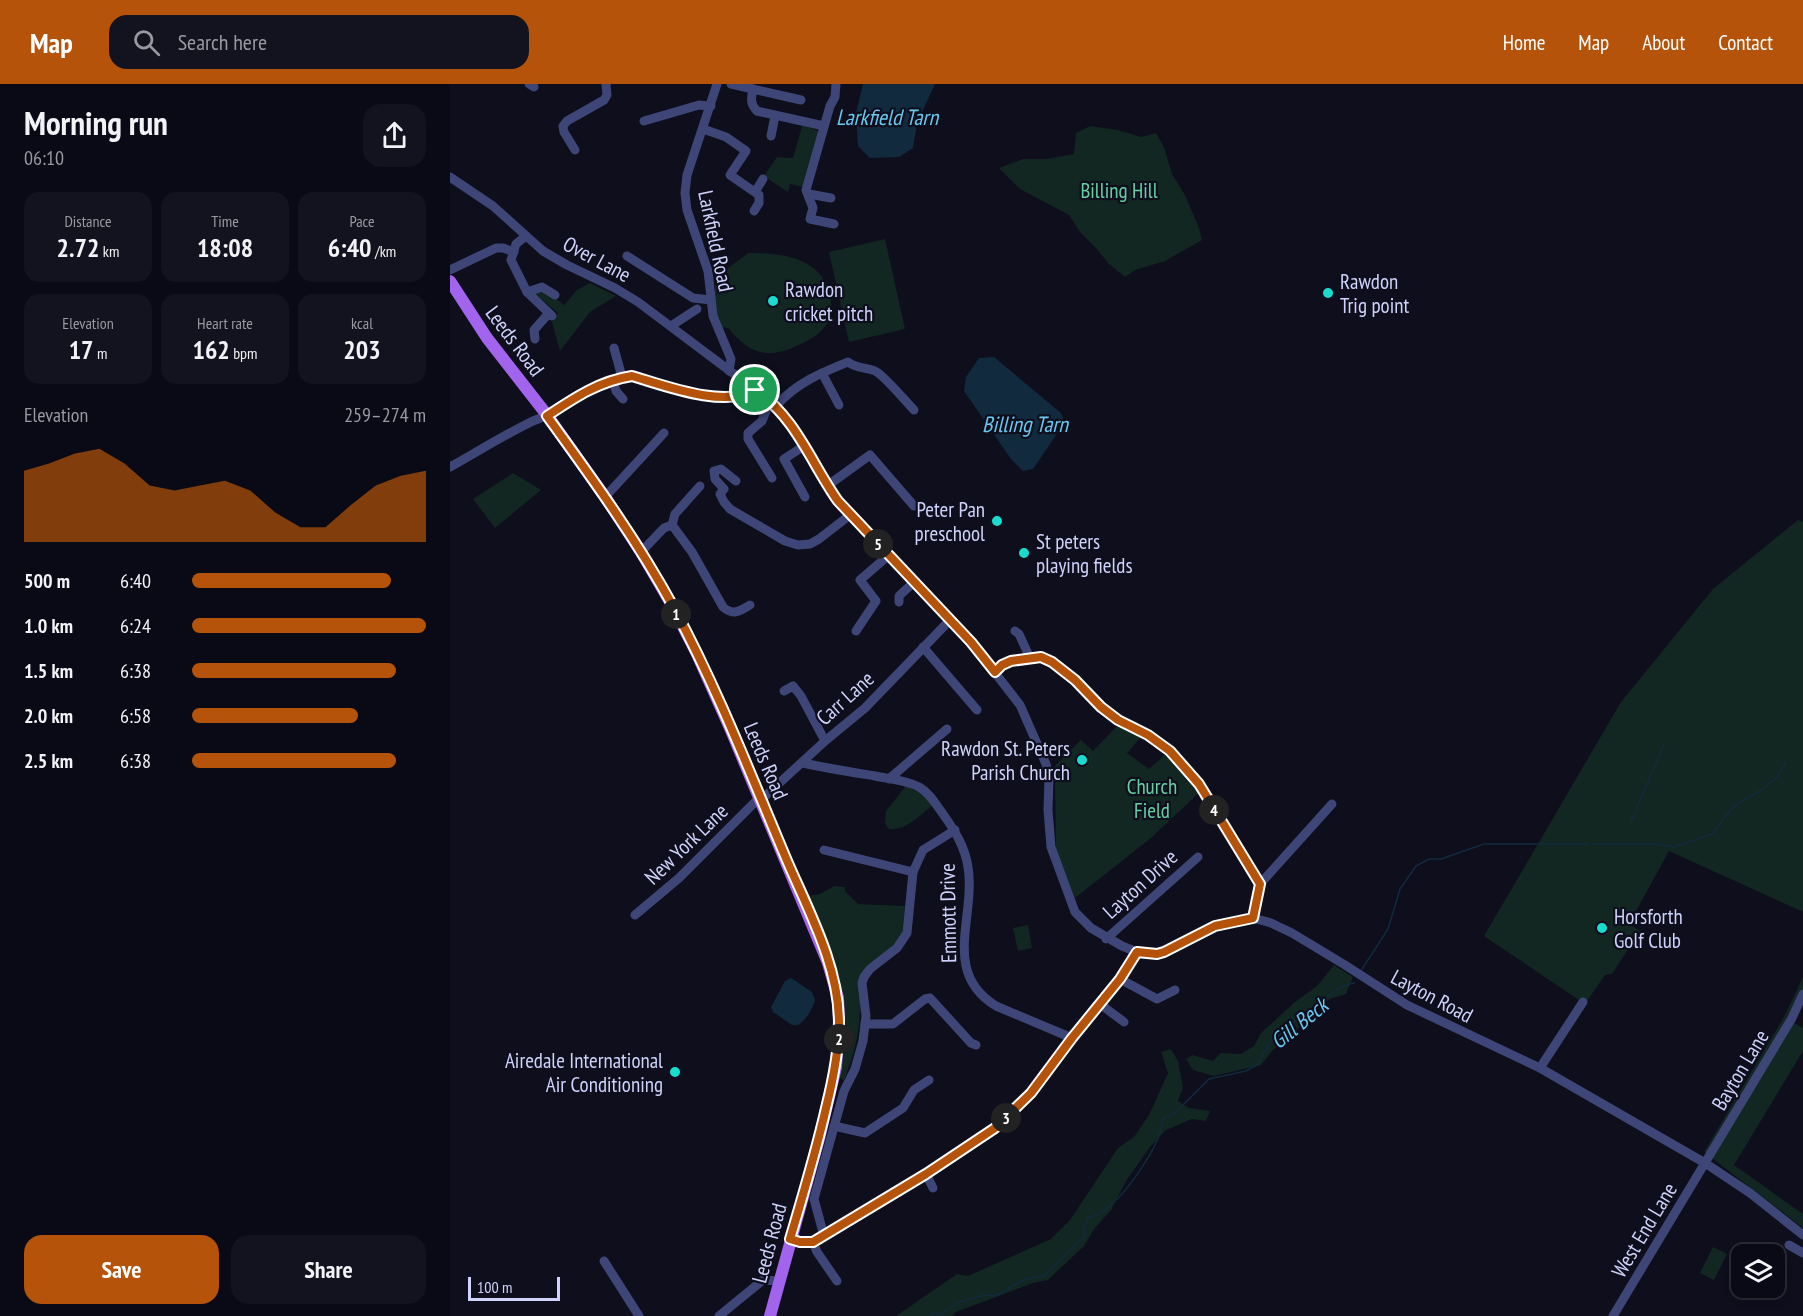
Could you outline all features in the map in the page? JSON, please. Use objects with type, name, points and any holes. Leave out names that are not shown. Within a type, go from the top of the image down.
[{"type":"main road","name":"Leeds Road","points":[[450,281],[487,338],[605,496],[641,552],[695,650],[761,798],[828,963],[838,998],[836,1066],[819,1139],[770,1316]]},
{"type":"street","points":[[575,150],[563,126],[567,121],[604,100],[607,95],[606,84]]},
{"type":"street","name":"Larkfield Road","points":[[717,84],[687,175],[685,193],[687,210],[708,271],[713,316],[731,359],[729,371]]},
{"type":"street","points":[[731,84],[801,100]]},
{"type":"street","points":[[834,224],[809,224],[813,208],[807,190],[830,106],[835,97],[836,84]]},
{"type":"street","points":[[753,89],[752,106],[757,111],[824,126]]},
{"type":"street","points":[[644,121],[699,105],[711,106]]},
{"type":"street","points":[[771,136],[775,116]]},
{"type":"street","points":[[703,129],[726,137],[746,152],[730,175],[759,195],[759,203],[754,211]]},
{"type":"street","name":"Over Lane","points":[[450,177],[493,206],[543,251],[615,288],[773,403],[795,429],[827,486],[850,515],[950,620],[1020,705],[1046,765],[1049,777],[1048,810],[1051,847],[1075,912],[1090,928],[1106,939],[1137,952]]},
{"type":"street","points":[[755,192],[763,179]]},
{"type":"street","points":[[808,194],[831,198]]},
{"type":"street","points":[[526,236],[516,244],[510,260],[527,292],[550,315],[534,330],[535,339]]},
{"type":"street","points":[[450,270],[496,248],[514,252]]},
{"type":"street","points":[[627,256],[693,298],[711,300]]},
{"type":"street","points":[[527,292],[542,287],[555,295]]},
{"type":"street","points":[[670,326],[698,309]]},
{"type":"street","points":[[614,348],[618,379],[616,391],[623,399]]},
{"type":"street","points":[[772,478],[748,439],[748,433],[762,421],[773,403],[800,384],[822,373],[848,362],[855,367],[874,370],[882,375],[914,410]]},
{"type":"street","points":[[822,373],[839,405]]},
{"type":"street","points":[[450,467],[528,423],[547,416],[584,392],[618,379],[632,376],[698,395],[740,396],[755,390]]},
{"type":"street","points":[[605,496],[664,433]]},
{"type":"street","points":[[804,446],[784,459],[805,496]]},
{"type":"street","points":[[827,486],[870,455],[914,506]]},
{"type":"street","points":[[736,481],[721,469],[716,469],[714,476],[724,489],[717,493],[730,508],[785,541],[798,546],[810,544],[819,539],[850,515]]},
{"type":"street","points":[[672,525],[675,514],[700,486]]},
{"type":"street","points":[[641,552],[664,528],[672,525]]},
{"type":"street","points":[[672,525],[692,552],[723,608],[729,612],[737,612],[750,605]]},
{"type":"street","points":[[856,631],[876,601],[860,580],[889,555]]},
{"type":"street","points":[[899,602],[899,596],[914,582]]},
{"type":"street","name":"Carr Lane","points":[[761,798],[865,708],[950,620]]},
{"type":"street","points":[[1015,631],[1019,634],[1030,658]]},
{"type":"street","points":[[923,647],[977,710]]},
{"type":"street","points":[[995,672],[1002,665],[1011,661],[1041,657],[1052,662],[1118,720],[1148,735],[1174,755],[1199,784],[1260,884]]},
{"type":"street","points":[[784,691],[793,686],[801,696],[825,741]]},
{"type":"street","points":[[889,779],[947,729]]},
{"type":"street","name":"Emmott Drive","points":[[802,763],[910,783],[924,790],[955,830],[962,844],[969,870],[969,896],[963,954],[971,982],[986,1000],[996,1006],[1072,1038]]},
{"type":"street","name":"New York Lane","points":[[635,915],[679,878],[761,798]]},
{"type":"street","points":[[790,1239],[813,1242],[926,1174],[995,1128],[1031,1093],[1120,979],[1137,952],[1157,954],[1164,952],[1215,926],[1253,918],[1260,884],[1332,804]]},
{"type":"street","points":[[824,1236],[814,1198],[844,1091],[855,1069],[863,1041],[864,977],[870,969],[897,948],[907,933],[913,872],[923,850],[955,830]]},
{"type":"street","points":[[824,850],[913,872]]},
{"type":"street","name":"Layton Drive","points":[[1106,939],[1198,857]]},
{"type":"street","name":"Layton Road","points":[[1253,918],[1272,923],[1292,933],[1407,1005],[1540,1068],[1705,1163],[1750,1193],[1803,1235]]},
{"type":"street","points":[[1120,979],[1157,999],[1175,990]]},
{"type":"street","name":"Bayton Lane","points":[[1705,1163],[1792,1018],[1803,994]]},
{"type":"street","points":[[865,1024],[893,1024],[925,999],[930,998],[971,1043],[976,1045]]},
{"type":"street","points":[[1540,1068],[1583,1002]]},
{"type":"street","points":[[1100,1004],[1124,1022]]},
{"type":"street","points":[[834,1126],[865,1133],[903,1108],[914,1090],[928,1080]]},
{"type":"street","name":"West End Lane","points":[[1613,1316],[1705,1163]]},
{"type":"street","points":[[926,1174],[933,1188]]},
{"type":"street","points":[[813,1242],[817,1252],[837,1281]]},
{"type":"street","points":[[1789,1245],[1803,1253]]},
{"type":"street","points":[[604,1261],[639,1316]]},
{"type":"street","points":[[719,1316],[763,1280],[778,1281]]},
{"type":"green space","points":[[802,126],[819,132],[803,187],[790,184],[788,192],[764,176],[777,157],[793,158]]},
{"type":"green space","name":"Billing Hill","points":[[1090,126],[1118,130],[1141,137],[1156,133],[1164,147],[1172,174],[1185,195],[1202,240],[1165,261],[1135,270],[1125,277],[1109,264],[1080,232],[1069,215],[1020,189],[999,168],[1023,159],[1047,159],[1074,154],[1076,133]]},
{"type":"green space","points":[[885,239],[905,329],[849,342],[829,252]]},
{"type":"green space","name":"Rawdon cricket pitch","points":[[748,253],[772,254],[796,259],[816,270],[829,290],[832,314],[828,316],[829,321],[820,332],[810,340],[790,349],[770,353],[752,349],[728,328],[721,327],[715,312],[715,285],[718,285],[724,271]]},
{"type":"green space","points":[[590,283],[616,296],[590,312],[560,351],[552,322],[558,313],[534,293],[535,291],[546,291],[564,305],[577,290]]},
{"type":"green space","points":[[513,473],[541,490],[495,528],[473,499]]},
{"type":"green space","points":[[1798,520],[1803,522],[1803,912],[1669,851],[1629,924],[1640,931],[1612,974],[1605,975],[1585,1004],[1484,936],[1621,702],[1713,589]]},
{"type":"green space","name":"Church Field","points":[[1120,723],[1141,737],[1127,753],[1149,769],[1169,751],[1202,790],[1151,838],[1075,898],[1056,850],[1055,778],[1052,769],[1081,740],[1093,751]]},
{"type":"green space","points":[[906,786],[923,794],[932,806],[907,825],[889,829],[885,824],[886,811]]},
{"type":"green space","points":[[834,886],[845,887],[845,891],[858,904],[905,906],[902,936],[897,944],[860,977],[858,1030],[844,1080],[838,1077],[838,980],[829,947],[808,896],[820,894]]},
{"type":"green space","points":[[1028,925],[1032,948],[1018,951],[1013,928]]},
{"type":"green space","points":[[1334,965],[1353,977],[1346,994],[1330,999],[1311,1012],[1304,1023],[1272,1051],[1261,1065],[1214,1076],[1193,1070],[1186,1059],[1192,1055],[1213,1061],[1221,1053],[1241,1054],[1254,1046],[1261,1033],[1295,1002],[1317,986]]},
{"type":"green space","points":[[1803,977],[1803,1000],[1792,1022],[1803,1028],[1803,1051],[1734,1165],[1803,1214],[1803,1228],[1704,1152],[1785,1015]]},
{"type":"green space","points":[[1171,1049],[1178,1061],[1183,1087],[1178,1101],[1189,1108],[1210,1111],[1206,1121],[1192,1119],[1166,1130],[1150,1147],[1126,1181],[1111,1210],[1094,1229],[1084,1246],[1048,1280],[1033,1283],[956,1312],[952,1316],[896,1316],[957,1274],[968,1276],[1051,1239],[1070,1220],[1118,1148],[1134,1137],[1149,1115],[1168,1073],[1161,1052]]},
{"type":"green space","points":[[1713,1247],[1727,1254],[1714,1280],[1700,1273]]},
{"type":"water","name":"Larkfield Tarn","points":[[863,84],[935,84],[917,123],[913,148],[899,157],[870,158],[858,146],[856,113]]},
{"type":"water","name":"Billing Tarn","points":[[994,357],[1061,413],[1065,422],[1033,469],[1023,471],[1011,459],[964,391],[966,377],[979,358]]},
{"type":"water","points":[[791,978],[812,992],[815,1000],[809,1014],[798,1025],[792,1025],[773,1012],[771,1007],[785,981]]},
{"type":"waterway","points":[[1631,822],[1664,744]]},
{"type":"waterway","name":"Gill Beck","points":[[1592,844],[1655,844],[1674,847],[1712,834],[1734,806],[1763,789],[1776,778],[1786,762]]},
{"type":"waterway","name":"Gill Beck","points":[[1362,969],[1388,929],[1400,889],[1416,866],[1429,859],[1441,859],[1484,844],[1587,844]]},
{"type":"waterway","name":"Gill Beck","points":[[930,1316],[934,1313],[940,1315],[959,1302],[985,1295],[996,1296],[1025,1279],[1044,1276],[1085,1236],[1084,1228],[1088,1218],[1105,1210],[1123,1193],[1149,1155],[1161,1130],[1163,1119],[1176,1112],[1209,1079],[1246,1071],[1257,1065],[1269,1044],[1310,1008],[1343,986],[1354,983]]},
{"type":"place","name":"Rawdon Trig point","points":[[1328,293]]},
{"type":"place","name":"Rawdon cricket pitch","points":[[773,301]]},
{"type":"place","name":"Peter Pan preschool","points":[[997,521]]},
{"type":"place","name":"St peters playing fields","points":[[1024,553]]},
{"type":"place","name":"Rawdon St. Peters Parish Church","points":[[1082,760]]},
{"type":"place","name":"Horsforth Golf Club","points":[[1602,928]]},
{"type":"place","name":"Airedale International Air Conditioning","points":[[675,1072]]},
{"type":"route","points":[[632,376],[698,395],[740,396],[755,390],[776,406],[795,429],[838,501],[971,642],[995,672],[1002,665],[1011,661],[1041,657],[1052,662],[1075,680],[1101,707],[1118,720],[1148,735],[1170,751],[1199,784],[1260,884],[1253,918],[1215,926],[1164,952],[1150,954],[1137,952],[1120,979],[1031,1093],[995,1128],[926,1174],[813,1242],[790,1239],[819,1139],[836,1066],[838,998],[828,963],[767,812],[695,650],[673,607],[605,496],[547,416],[603,382],[622,377],[632,376]]}]
